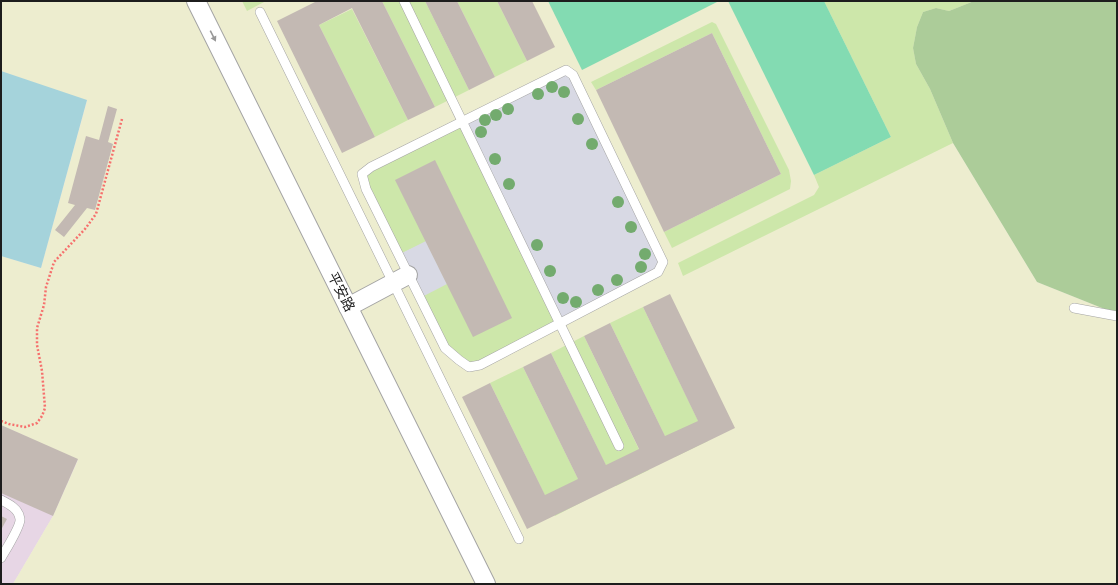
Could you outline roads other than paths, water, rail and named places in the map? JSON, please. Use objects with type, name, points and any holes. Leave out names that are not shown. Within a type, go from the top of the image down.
[{"type":"street","name":"平安路","points":[[196,1],[496,584]]},
{"type":"street","name":"平安路","points":[[210,1],[486,584]]},
{"type":"street","points":[[353,304],[401,279]]},
{"type":"lane","points":[[404,1],[619,446]]},
{"type":"lane","points":[[260,12],[401,279],[520,538]]},
{"type":"lane","points":[[566,70],[573,75],[663,262],[658,272],[480,364],[469,366],[458,360],[445,348],[401,279],[366,189],[362,174],[371,167],[462,121],[566,70]]},
{"type":"lane","points":[[1074,308],[1117,316]]},
{"type":"lane","points":[[1,500],[10,504],[14,508],[21,520],[1,558]]},
{"type":"water","points":[[1,71],[87,100],[41,268],[1,256]]}]
